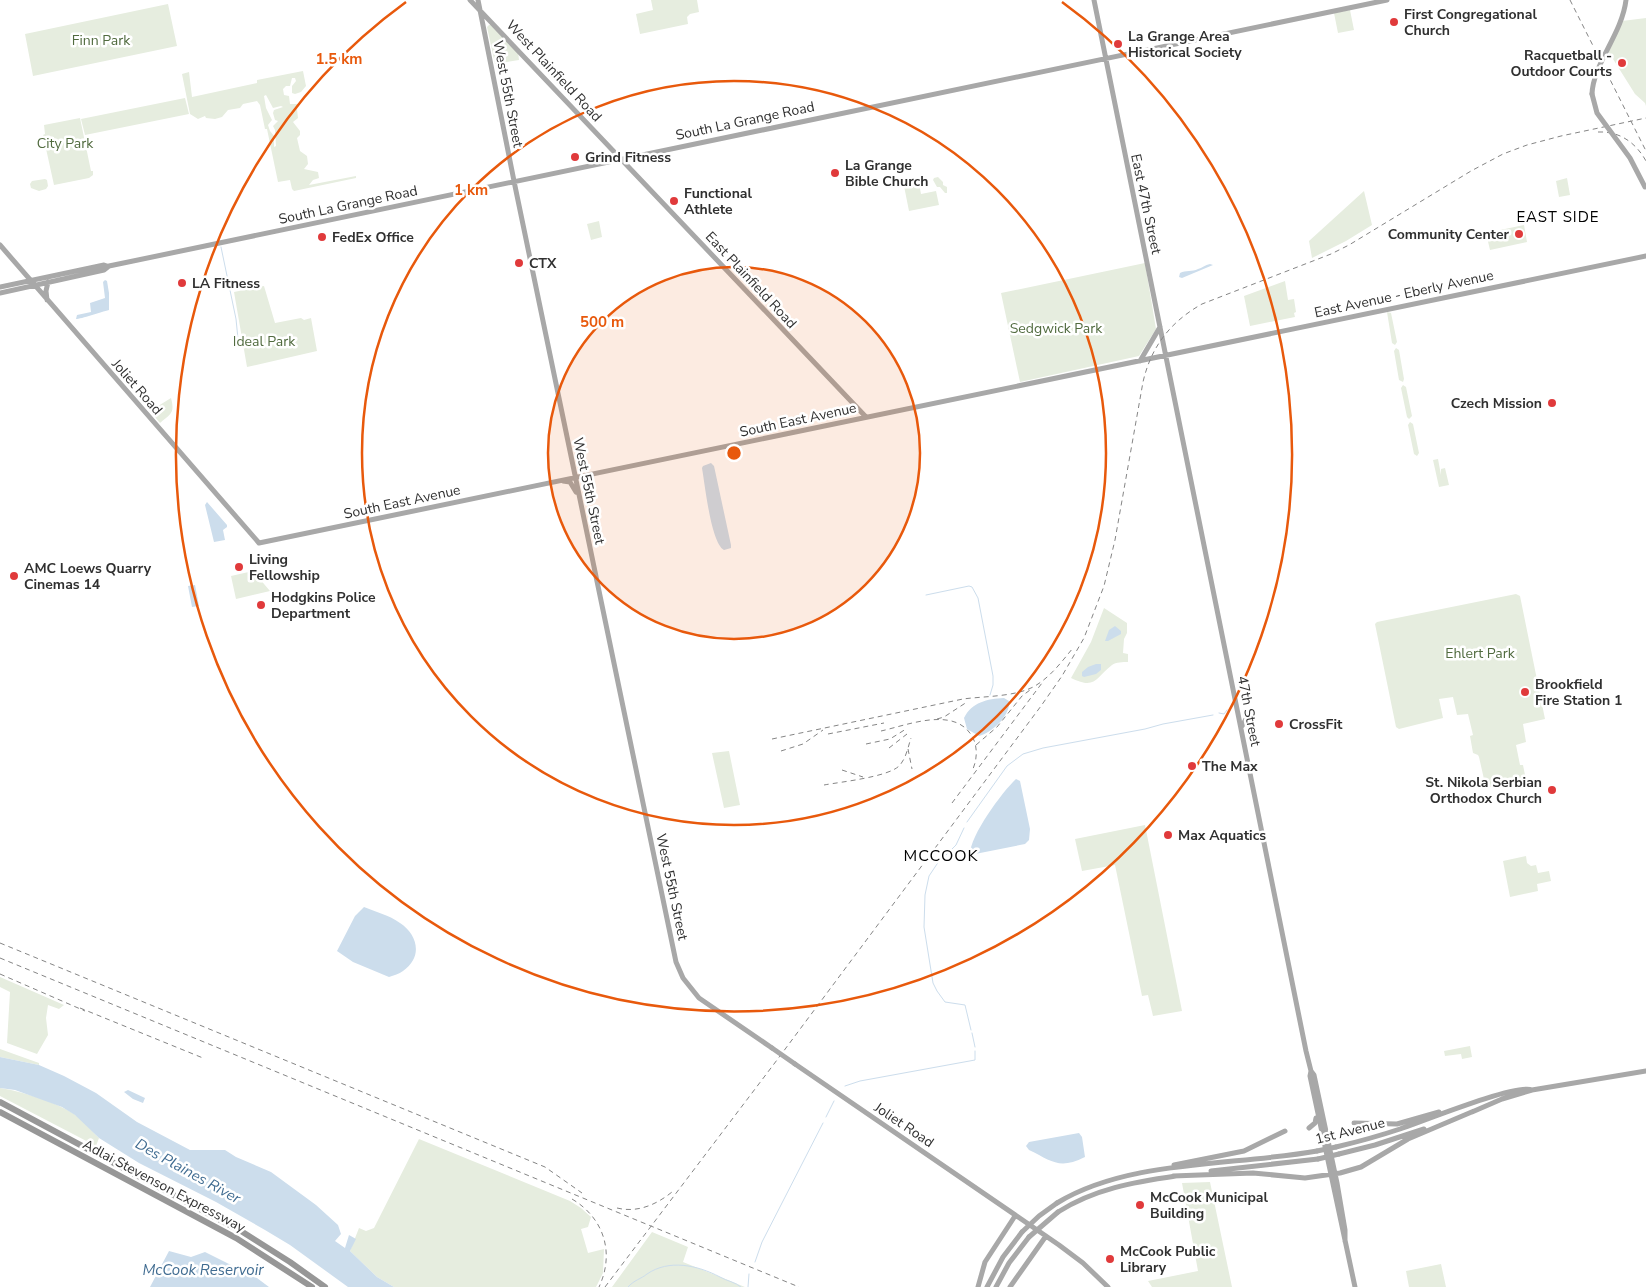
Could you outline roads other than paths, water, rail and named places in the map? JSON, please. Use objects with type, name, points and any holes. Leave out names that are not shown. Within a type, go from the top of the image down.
[{"type":"highway","name":"Adlai Stevenson Expressway","points":[[0,1102],[241,1231],[325,1287]]},
{"type":"highway","name":"Adlai Stevenson Expressway","points":[[0,1112],[236,1238],[312,1287]]},
{"type":"main road","name":"West Plainfield Road","points":[[470,0],[620,159]]},
{"type":"main road","name":"West 55th Street","points":[[478,0],[673,948],[687,984]]},
{"type":"main road","name":"East 47th Street","points":[[1094,0],[1166,355]]},
{"type":"main road","name":"South La Grange Road","points":[[0,293],[104,264],[107,266],[1387,0]]},
{"type":"main road","points":[[1626,0],[1620,25],[1595,78],[1592,94],[1597,113],[1635,165],[1646,190]]},
{"type":"main road","points":[[484,28],[488,23],[493,23]]},
{"type":"main road","name":"East Plainfield Road","points":[[620,159],[866,417]]},
{"type":"main road","name":"Joliet Road","points":[[0,246],[259,543]]},
{"type":"main road","name":"East Avenue - Eberly Avenue","points":[[1166,355],[1646,256]]},
{"type":"main road","name":"South La Grange Road","points":[[0,287],[48,282],[104,270],[107,266]]},
{"type":"main road","points":[[47,300],[48,282]]},
{"type":"main road","points":[[1140,361],[1160,326]]},
{"type":"main road","name":"South East Avenue","points":[[259,543],[1166,355]]},
{"type":"main road","name":"47th Street","points":[[1166,355],[1311,1071],[1314,1076],[1333,1174],[1334,1191],[1355,1287]]},
{"type":"main road","points":[[550,483],[570,482],[579,497]]},
{"type":"main road","points":[[1241,729],[1244,720],[1253,720]]},
{"type":"main road","name":"Joliet Road","points":[[687,984],[705,1003],[1046,1236],[1083,1263],[1108,1287]]},
{"type":"main road","name":"47th Street","points":[[1311,1071],[1310,1076],[1317,1115],[1339,1198],[1345,1230],[1345,1241]]},
{"type":"main road","name":"1st Avenue","points":[[996,1287],[1012,1258],[1029,1237],[1058,1212],[1073,1202],[1098,1192],[1173,1176],[1270,1166],[1338,1154],[1395,1139],[1532,1090],[1646,1071]]},
{"type":"main road","name":"1st Avenue","points":[[987,1287],[1003,1257],[1022,1232],[1057,1203],[1087,1188],[1124,1177],[1170,1168],[1277,1157],[1336,1147],[1387,1133],[1512,1091],[1528,1088],[1532,1090]]},
{"type":"main road","points":[[1354,1123],[1397,1124],[1478,1102]]},
{"type":"main road","points":[[1173,1176],[1253,1173],[1297,1178],[1318,1177],[1345,1172],[1361,1167],[1408,1139],[1474,1112]]},
{"type":"main road","points":[[1308,1128],[1315,1122],[1317,1115]]},
{"type":"main road","points":[[1124,1177],[1244,1151],[1285,1131]]},
{"type":"main road","points":[[1339,1198],[1338,1182],[1340,1176],[1345,1172]]},
{"type":"main road","points":[[1318,1177],[1324,1178],[1329,1182],[1334,1191]]},
{"type":"main road","points":[[978,1287],[985,1262],[1016,1216]]},
{"type":"main road","points":[[1010,1287],[1046,1236]]},
{"type":"water","points":[[1210,264],[1213,265],[1182,278],[1179,277],[1180,273],[1196,270]]},
{"type":"water","points":[[107,281],[109,293],[109,310],[76,319],[77,315],[91,312],[90,303],[105,298],[103,282]]},
{"type":"water","points":[[711,463],[714,466],[731,545],[731,548],[724,550],[719,545],[712,525],[702,468]]},
{"type":"water","points":[[207,502],[227,525],[223,530],[225,540],[214,542],[205,505]]},
{"type":"water","points":[[195,585],[199,606],[192,607],[188,586]]},
{"type":"water","points":[[1115,626],[1121,631],[1121,634],[1105,641],[1109,630]]},
{"type":"water","points":[[1096,664],[1101,664],[1101,670],[1096,674],[1082,676],[1082,672]]},
{"type":"water","points":[[1004,698],[1009,701],[1009,706],[1000,723],[979,736],[967,729],[964,718],[971,708],[981,702]]},
{"type":"water","points":[[1016,779],[1020,781],[1030,829],[1029,840],[1025,844],[970,855],[971,847],[980,826]]},
{"type":"water","points":[[364,907],[396,920],[411,934],[416,946],[416,953],[409,965],[401,972],[389,977],[353,962],[337,951],[355,916]]},
{"type":"water","name":"Des Plaines River","points":[[0,1057],[39,1065],[64,1076],[96,1093],[137,1122],[190,1150],[225,1150],[236,1157],[271,1172],[316,1205],[338,1225],[341,1234],[335,1241],[345,1248],[349,1235],[356,1239],[350,1251],[377,1277],[394,1287],[348,1287],[290,1245],[265,1230],[216,1202],[139,1163],[99,1138],[75,1115],[62,1107],[15,1090],[0,1088]]},
{"type":"water","points":[[128,1090],[145,1098],[143,1103],[133,1099],[124,1092]]},
{"type":"water","points":[[1079,1133],[1082,1137],[1085,1157],[1069,1163],[1050,1160],[1029,1150],[1026,1146],[1029,1142]]},
{"type":"water","name":"McCook Reservoir","points":[[169,1251],[191,1257],[205,1252],[257,1278],[269,1287],[150,1287]]},
{"type":"waterway","points":[[221,247],[236,319],[238,339]]},
{"type":"waterway","points":[[926,595],[972,587],[978,598],[993,676],[990,695]]},
{"type":"waterway","points":[[1219,713],[1224,714],[1227,710]]},
{"type":"waterway","points":[[967,822],[1007,766],[1023,754],[1043,748],[1213,715]]},
{"type":"waterway","points":[[964,828],[956,845],[937,864],[929,876],[925,895],[924,927],[933,983],[945,1002],[965,1005],[971,1030]]},
{"type":"waterway","points":[[972,1033],[975,1047]]},
{"type":"waterway","points":[[845,1086],[860,1081],[975,1060],[975,1051]]},
{"type":"waterway","points":[[826,1117],[834,1101]]},
{"type":"waterway","points":[[755,1262],[762,1242],[823,1123]]},
{"type":"waterway","points":[[628,1287],[656,1269],[674,1265],[702,1269],[741,1287]]},
{"type":"waterway","points":[[748,1287],[749,1274]]},
{"type":"railway","points":[[1570,0],[1646,151]]},
{"type":"railway","points":[[605,1287],[777,1060],[1062,676],[1084,638],[1104,586],[1115,540],[1143,382],[1151,358],[1171,327],[1202,304],[1331,254],[1349,245],[1471,171],[1503,154],[1561,136],[1646,118]]},
{"type":"railway","points":[[1598,132],[1606,132],[1626,139],[1646,161]]},
{"type":"railway","points":[[772,739],[963,699],[1012,694],[1022,691],[1038,684],[1048,676],[1073,648]]},
{"type":"railway","points":[[952,803],[1042,683]]},
{"type":"railway","points":[[976,745],[997,727],[1022,696],[1030,690]]},
{"type":"railway","points":[[937,719],[944,717],[967,702]]},
{"type":"railway","points":[[881,731],[931,720],[955,722],[965,728],[975,742],[976,754],[972,771]]},
{"type":"railway","points":[[828,734],[884,723]]},
{"type":"railway","points":[[866,744],[890,739],[906,729]]},
{"type":"railway","points":[[781,751],[803,744],[823,730]]},
{"type":"railway","points":[[889,748],[907,734]]},
{"type":"railway","points":[[824,785],[852,781],[893,770],[903,760],[911,738]]},
{"type":"railway","points":[[908,749],[912,769]]},
{"type":"railway","points":[[842,770],[863,777]]},
{"type":"railway","points":[[0,943],[545,1167],[582,1193]]},
{"type":"railway","points":[[0,958],[799,1287]]},
{"type":"railway","points":[[0,974],[85,1011]]},
{"type":"railway","points":[[80,1008],[203,1058]]},
{"type":"railway","points":[[617,1208],[639,1209],[646,1207],[672,1192]]},
{"type":"railway","points":[[572,1199],[592,1216],[604,1237],[606,1262],[599,1287]]},
{"type":"place","name":"First Congregational Church","points":[[1394,22]]},
{"type":"place","name":"La Grange Area Historical Society","points":[[1118,44]]},
{"type":"place","name":"Racquetball - Outdoor Courts","points":[[1622,63]]},
{"type":"place","name":"Grind Fitness","points":[[575,157]]},
{"type":"place","name":"La Grange Bible Church","points":[[835,173]]},
{"type":"place","name":"Functional Athlete","points":[[674,201]]},
{"type":"place","name":"Community Center","points":[[1519,234]]},
{"type":"place","name":"FedEx Office","points":[[322,237]]},
{"type":"place","name":"CTX","points":[[519,263]]},
{"type":"place","name":"LA Fitness","points":[[182,283]]},
{"type":"place","name":"Czech Mission","points":[[1552,403]]},
{"type":"place","name":"Living Fellowship","points":[[239,567]]},
{"type":"place","name":"AMC Loews Quarry Cinemas 14","points":[[14,576]]},
{"type":"place","name":"Hodgkins Police Department","points":[[261,605]]},
{"type":"place","name":"Brookfield Fire Station 1","points":[[1525,692]]},
{"type":"place","name":"CrossFit","points":[[1279,724]]},
{"type":"place","name":"The Max","points":[[1192,766]]},
{"type":"place","name":"St. Nikola Serbian Orthodox Church","points":[[1552,790]]},
{"type":"place","name":"Max Aquatics","points":[[1168,835]]},
{"type":"place","name":"McCook Municipal Building","points":[[1140,1205]]},
{"type":"place","name":"McCook Public Library","points":[[1110,1259]]},
{"type":"district","name":"EAST SIDE","points":[[1558,217]]},
{"type":"district","name":"MCCOOK","points":[[941,856]]},
{"type":"park label","name":"Finn Park","points":[[101,40]]},
{"type":"park label","name":"City Park","points":[[65,143]]},
{"type":"park label","name":"Sedgwick Park","points":[[1056,328]]},
{"type":"park label","name":"Ideal Park","points":[[264,341]]},
{"type":"park label","name":"Ehlert Park","points":[[1480,653]]}]
